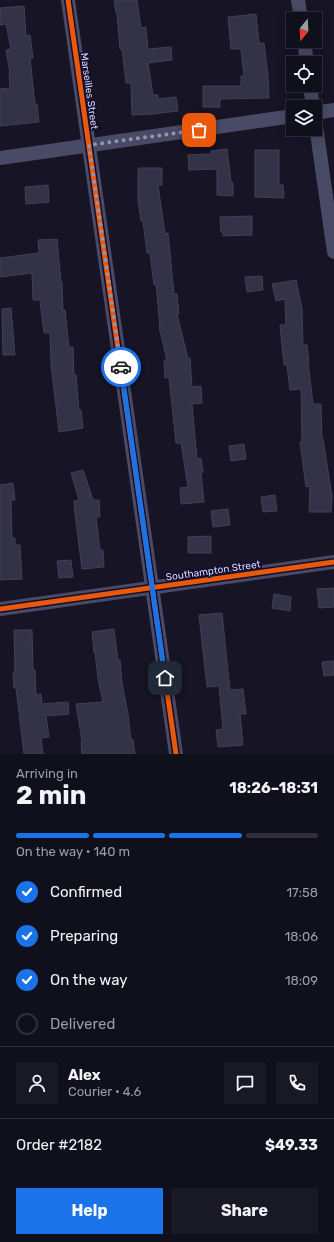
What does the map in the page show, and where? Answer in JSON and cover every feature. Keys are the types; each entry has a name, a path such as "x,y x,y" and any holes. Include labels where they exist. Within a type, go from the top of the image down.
{"street":[{"name":"Marseilles Street","path":"68,0 176,754"},
{"path":"298,0 300,12"},
{"path":"322,112 334,110"},
{"path":"0,158 286,117"},
{"path":"317,136 334,252"},
{"name":"Southampton Street","path":"0,609 334,562"}],"building":[{"path":"114,0 137,0 141,28 146,27 148,49 171,47 172,60 148,63 153,95 158,95 158,99 176,97 178,111 132,115 131,83 126,83"},
{"path":"24,6 26,36 30,35 33,58 30,58 35,104 37,104 39,122 0,126 0,89 10,88 10,73 6,50 11,49 6,24 0,25 0,8"},
{"path":"256,14 259,43 264,43 269,98 220,99 220,107 203,107 203,86 241,86 241,76 244,76 241,49 231,49 228,17"},
{"path":"227,149 231,182 233,183 233,196 217,195 217,169 189,170 188,155 211,154 211,151"},
{"path":"255,150 279,150 279,185 283,185 284,198 255,197"},
{"path":"138,168 162,168 162,185 158,185 165,234 168,233 174,294 177,294 179,314 177,314 188,359 190,358 192,387 201,386 202,403 192,404 197,459 201,458 203,472 201,473 204,502 181,504 180,488 188,487 181,443 176,443 169,377 165,378 164,360 167,360 159,327 156,284 154,285 150,253 147,253 143,221 141,221 138,201"},
{"path":"48,185 49,202 26,204 25,187"},
{"path":"252,216 252,235 223,236 223,232 221,232 220,217"},
{"path":"57,239 62,282 63,311 65,310 69,347 73,347 74,375 76,375 79,411 81,410 83,428 59,432 51,364 50,333 44,333 40,300 33,300 32,273 0,277 0,258 39,253 38,240"},
{"path":"262,276 263,290 247,292 245,277"},
{"path":"296,280 302,309 303,345 307,345 313,404 321,404 322,440 323,439 332,497 331,512 309,512 310,486 306,487 300,442 302,442 301,389 290,390 287,365 284,365 280,325 286,325 285,299 276,301 272,284"},
{"path":"11,308 15,355 3,355 2,309"},
{"path":"244,444 246,459 231,461 229,446"},
{"path":"83,470 93,500 99,500 100,517 96,517 100,550 103,550 104,567 82,569 74,501 79,500 71,473"},
{"path":"13,483 15,500 11,500 12,538 15,538 15,545 20,545 22,579 0,580 0,485"},
{"path":"275,495 277,511 263,512 261,497"},
{"path":"228,509 230,525 213,527 211,511"},
{"path":"211,536 211,553 188,553 188,537"},
{"path":"71,560 73,577 59,578 57,561"},
{"path":"334,588 334,607 319,608 317,589"},
{"path":"274,594 291,597 290,611 272,608"},
{"path":"222,613 230,690 243,689 246,714 240,714 243,745 218,747 216,730 223,729 219,686 207,687 199,615"},
{"path":"114,629 118,660 120,660 131,740 133,739 135,754 82,754 82,741 76,704 103,702 98,679 92,632"},
{"path":"14,630 32,630 33,670 35,670 36,695 41,694 42,704 68,702 69,714 46,716 49,737 41,738 43,754 24,754 16,688 14,688"},
{"path":"334,661 334,675 324,676 322,662"}],"cycle path":[{"path":"68,0 176,754"},
{"path":"0,609 334,562"}],"way so far":[{"path":"121,367 89,145 199,130"}],"route":[{"path":"121,367 165,678"}]}
